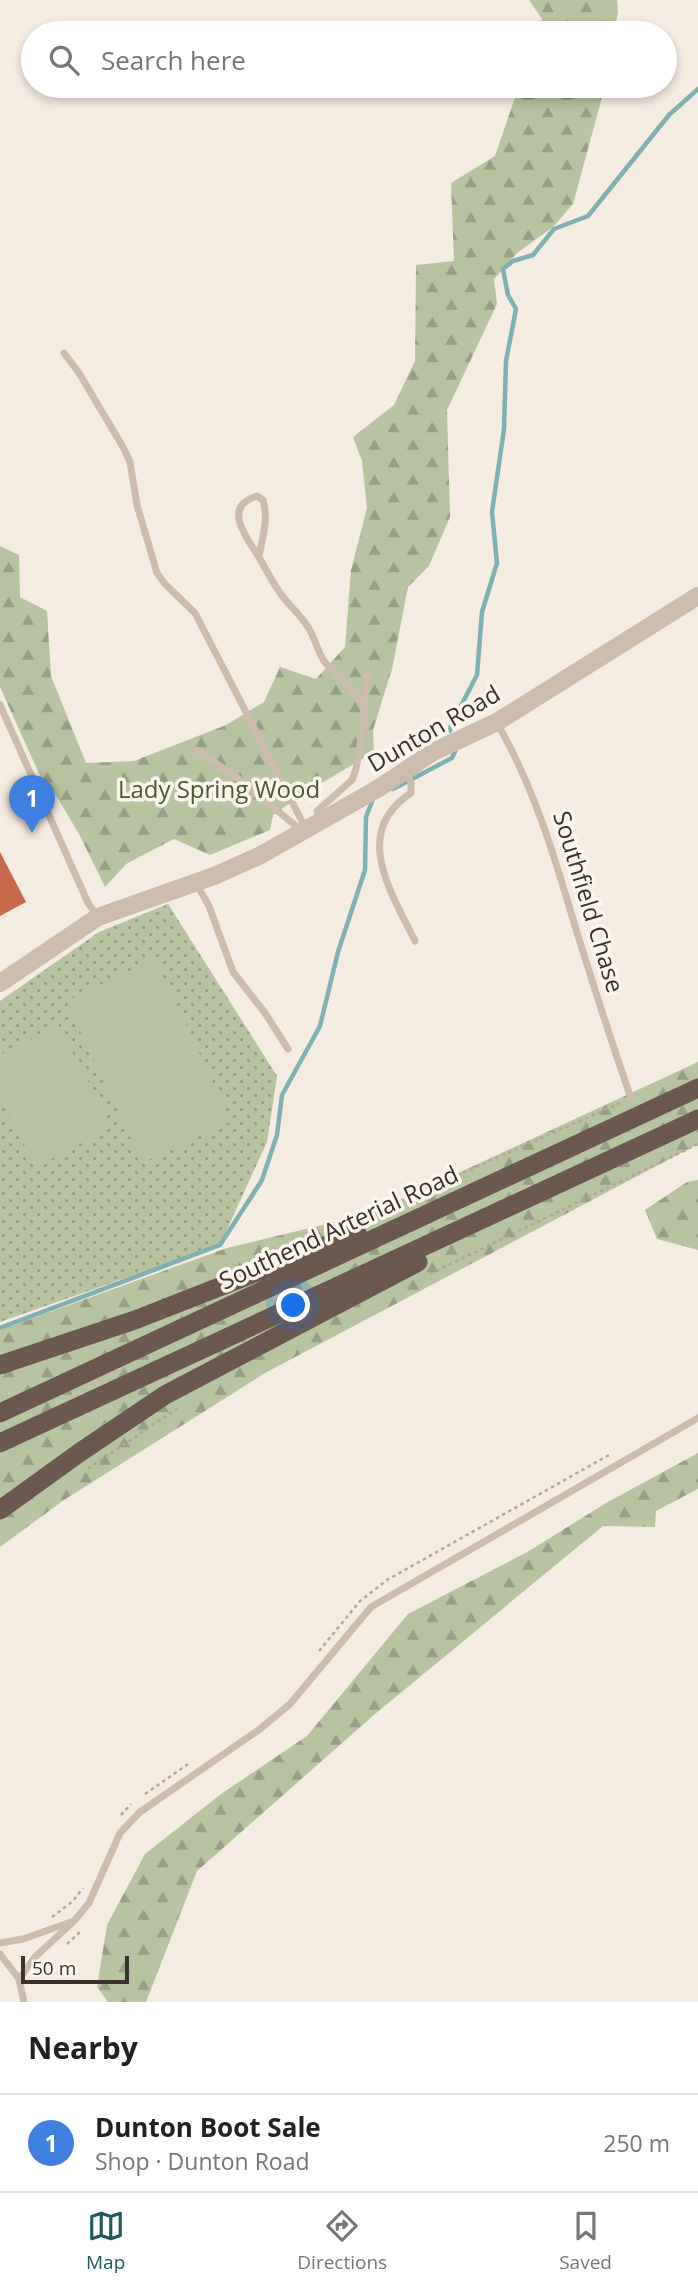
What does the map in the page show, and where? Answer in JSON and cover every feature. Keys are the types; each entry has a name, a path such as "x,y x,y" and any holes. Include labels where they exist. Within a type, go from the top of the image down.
{"highway":[{"name":"Southend Arterial Road","path":"0,1413 635,1107 698,1088"},
{"path":"0,1365 135,1320 335,1242 635,1107"},
{"path":"0,1443 698,1119"},
{"path":"0,1510 165,1395 572,1177"}],"street":[{"name":"Dunton Road","path":"0,983 98,918 195,883 261,855 433,752 497,722 698,596"}],"lane":[{"path":"64,353 79,373 130,462 137,505 157,573 195,613 310,827"},
{"path":"259,557 266,515 263,500 257,496 243,503 239,511 239,524 245,538 283,597 309,629 324,661 355,694 364,709"},
{"path":"310,827 317,811 352,780 365,716 367,673"},
{"path":"0,705 98,918"},
{"name":"Southfield Chase","path":"497,722 516,755 540,812 606,1030 635,1107"},
{"path":"196,750 310,827"},
{"path":"405,770 411,783 411,793 395,803 381,824 381,862 384,877 415,941"},
{"path":"195,883 209,906 233,972 265,1013 288,1049"},
{"path":"19,1979 34,1957 74,1921 89,1903 120,1833 140,1812 260,1730 290,1704 371,1607 698,1418"},
{"path":"0,1943 23,1939 74,1921"},
{"path":"0,1954 19,1979 24,2001"}],"path":[{"path":"360,1218 635,1107"},
{"path":"423,1278 698,1144"},
{"path":"83,1459 89,1468 180,1407"},
{"path":"62,1946 86,1926"}],"green space":[{"path":"529,0 617,0 616,21 541,21"},
{"name":"Lady Spring Wood","path":"515,98 602,98 573,204 553,227 517,253 494,279 497,304 447,410 450,517 429,566 408,587 392,669 373,730 374,752 273,815 270,830 210,855 174,839 126,864 105,887 79,834 48,782 41,778 0,687 0,546 19,555 20,597 47,611 51,676 86,763 134,761 226,725 264,702 280,667 316,679 345,647 351,570 367,508 362,461 353,437 394,405 415,361 416,265 454,261 451,183 495,156"},
{"path":"168,904 277,1076 267,1142 220,1245 0,1322 0,1001 99,932"},
{"path":"155,959 231,1121 142,1163 66,1001"},
{"path":"58,1025 112,1127 36,1167 0,1098 0,1055"},
{"path":"698,1062 698,1144 265,1373 64,1500 0,1547 0,1330 227,1248 372,1213"},
{"path":"698,1180 698,1250 657,1239 645,1210 687,1182"},
{"path":"698,1453 698,1489 656,1511 655,1527 603,1526 375,1714 197,1871 146,2002 108,2002 97,1987 107,1925 145,1854 221,1794 307,1736 408,1614 529,1551 606,1503"}],"building":[{"path":"0,852 26,902 0,916"}],"waterway":[{"path":"450,731 477,675 482,612 497,563 492,512 504,429 506,361 516,309 508,295 503,269 513,261 533,255 554,229 588,216 669,115 698,89"},
{"path":"393,789 452,758 457,747"},
{"path":"0,1328 220,1245 262,1180 277,1135 282,1095 320,1026 338,952 365,870 366,817 373,799"}],"place":[{"name":"Dunton Boot Sale","path":"32,833"}]}
